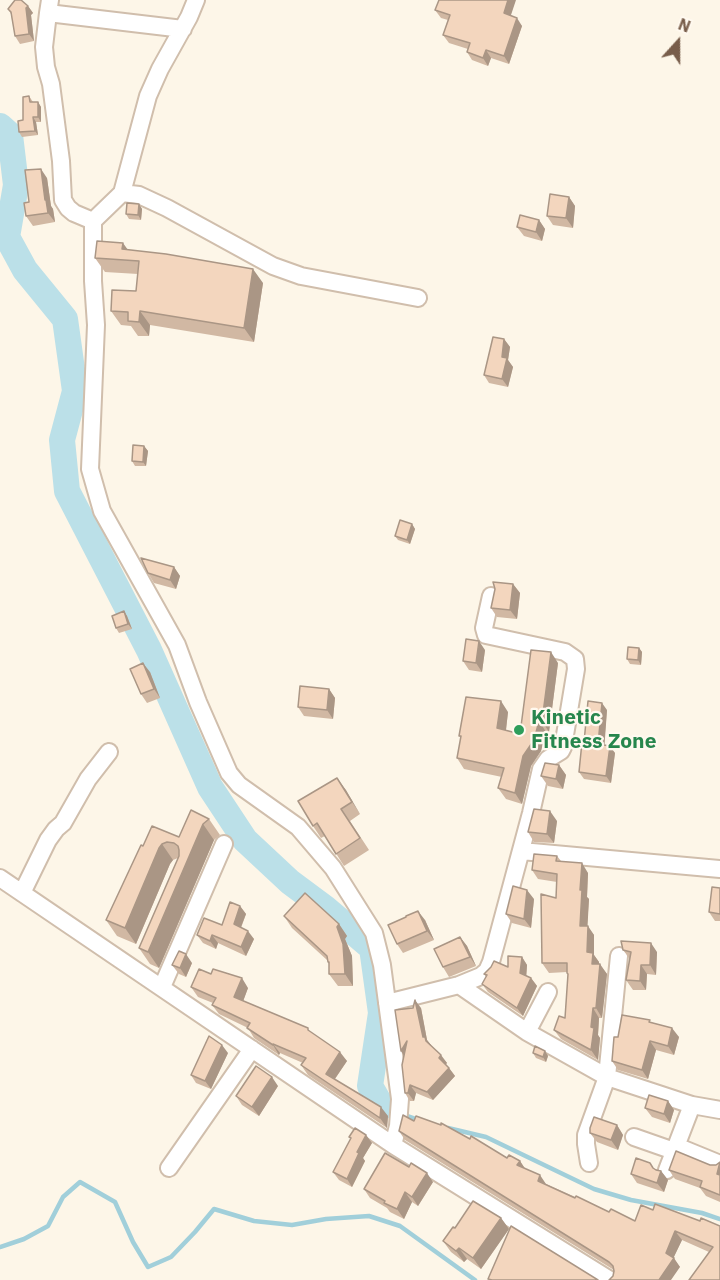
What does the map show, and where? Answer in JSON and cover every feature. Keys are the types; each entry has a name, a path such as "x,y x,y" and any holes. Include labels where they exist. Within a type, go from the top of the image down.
{"street":[{"path":"196,0 148,96 122,193 93,221 96,325 90,469 102,512 177,645 198,702 229,773 239,785 298,827 333,868 374,933 382,965 400,1099 398,1126 393,1144"},
{"path":"93,221 74,213 63,200 61,161 44,47 49,7 183,29"},
{"path":"122,193 139,195 273,266 301,276 418,298"},
{"path":"387,1003 459,985 487,971 541,769 548,759 561,752 563,747 576,669 575,659 566,652 486,635 484,628 491,596"},
{"path":"22,893 48,840 63,823 88,779 109,752"},
{"path":"162,987 224,844"},
{"path":"521,850 720,869"},
{"path":"0,878 138,964 162,987 393,1144 610,1280"},
{"path":"589,1163 586,1135 607,1077 619,956"},
{"path":"459,985 527,1032 607,1077 692,1105 720,1110"},
{"path":"527,1032 548,992"},
{"path":"169,1168 252,1049"},
{"path":"667,1170 692,1105"},
{"path":"634,1137 720,1164"}],"building":[{"path":"15,0 21,0 28,6 26,8 29,34 15,36 11,12 8,9"},
{"path":"439,0 508,0 504,13 517,18 504,56 486,50 483,58 467,52 470,43 443,35 450,15 435,10"},
{"path":"29,96 30,102 38,102 38,117 33,117 35,131 19,132 18,121 23,120 23,97"},
{"path":"41,169 48,213 26,216 24,203 29,202 25,170"},
{"path":"550,194 569,197 566,218 547,216"},
{"path":"127,203 139,204 138,215 126,214"},
{"path":"520,215 539,220 536,232 517,227"},
{"path":"97,241 123,243 122,249 253,269 244,328 140,311 139,322 128,321 128,312 111,311 112,290 136,291 139,261 95,258"},
{"path":"493,337 504,339 502,357 507,358 502,379 484,375"},
{"path":"133,445 144,446 143,462 132,461"},
{"path":"400,520 412,524 407,540 395,536"},
{"path":"141,558 174,567 170,580 148,573"},
{"path":"493,582 513,584 510,610 491,608 495,589"},
{"path":"124,611 128,624 116,628 112,616"},
{"path":"466,639 479,641 476,663 463,661"},
{"path":"628,647 639,648 638,660 627,659"},
{"path":"531,650 551,652 542,721 539,721 534,740 523,756 515,793 498,788 504,768 457,758 461,736 459,736 466,697 501,701 497,728 520,734"},
{"path":"143,663 154,689 141,694 130,669"},
{"path":"300,686 329,689 327,710 298,707"},
{"path":"588,701 602,703 598,744 610,746 606,776 579,772"},
{"path":"545,763 559,765 556,779 541,776"},
{"path":"337,778 352,802 341,809 360,838 336,854 317,823 313,826 298,801"},
{"path":"534,809 550,811 547,834 528,832"},
{"path":"191,810 209,819 203,824 148,952 139,948 179,856 178,846 167,842 159,848 125,928 106,920 152,826 179,837"},
{"path":"534,854 557,856 556,861 582,863 580,926 588,926 587,952 593,953 592,964 600,964 596,1008 593,1008 591,1027 594,1028 591,1050 554,1030 559,1016 565,1018 567,963 542,963 541,894 556,898 557,874 532,870"},
{"path":"513,886 527,890 524,919 506,914"},
{"path":"712,887 720,888 720,914 709,912"},
{"path":"305,893 339,924 337,927 343,944 345,974 329,974 327,956 284,916"},
{"path":"230,902 240,906 234,924 248,931 241,947 212,935 210,941 197,935 204,918 222,925"},
{"path":"418,911 427,931 397,944 388,925"},
{"path":"460,937 470,957 443,967 434,949"},
{"path":"621,941 651,943 650,965 641,965 640,981 626,980 631,952 623,950"},
{"path":"179,951 186,954 180,968 172,965"},
{"path":"508,956 522,957 520,973 531,978 517,1008 482,984 487,975 484,974 494,961 508,967"},
{"path":"199,969 211,974 213,969 242,978 234,997 308,1028 340,1052 326,1074 381,1107 380,1118 301,1065 306,1058 273,1045 247,1028 250,1023 212,1005 216,998 191,987"},
{"path":"415,1000 423,1037 441,1055 439,1058 449,1068 427,1092 410,1085 408,1093 405,1093 402,1065 407,1041 401,1051 395,1010 413,1008"},
{"path":"622,1015 650,1020 649,1022 672,1028 668,1046 650,1041 642,1070 612,1061 614,1037 618,1037"},
{"path":"209,1036 222,1045 205,1081 191,1075"},
{"path":"535,1046 545,1051 543,1057 533,1053"},
{"path":"256,1066 272,1077 252,1107 236,1096"},
{"path":"649,1095 668,1101 664,1114 645,1108"},
{"path":"403,1115 414,1121 416,1116 441,1125 441,1123 470,1139 471,1136 507,1158 509,1155 520,1161 517,1165 540,1175 538,1181 609,1212 611,1209 635,1221 641,1205 653,1210 655,1204 720,1226 720,1280 689,1280 713,1247 675,1231 666,1253 674,1258 659,1280 609,1280 614,1271 609,1262 399,1131"},
{"path":"594,1117 617,1125 611,1140 590,1133"},
{"path":"355,1128 366,1135 347,1179 333,1172"},
{"path":"676,1151 710,1165 720,1162 717,1174 720,1175 720,1195 700,1187 702,1181 669,1170"},
{"path":"385,1153 409,1167 411,1163 427,1173 412,1197 405,1192 397,1209 364,1189"},
{"path":"636,1158 650,1163 653,1168 661,1171 657,1183 631,1174"},
{"path":"473,1201 501,1218 473,1258 459,1248 456,1251 443,1241"},
{"path":"511,1226 598,1280 488,1279"}],"waterway":[{"path":"0,126 10,135 16,185 7,237 25,270 65,319 75,391 62,440 67,491 149,650 210,787 245,840 290,882 372,948 381,1013 370,1086 382,1107"},
{"path":"382,1107 419,1120"},
{"path":"448,1128 486,1137 594,1189 631,1200 702,1213 720,1219"},
{"path":"0,1247 24,1239 48,1226 63,1197 80,1182 115,1202 133,1242 148,1267 171,1257 214,1209 254,1221 292,1225 326,1219 369,1216 400,1226 475,1280"}],"place":[{"name":"Kinetic Fitness Zone","path":"519,730"}]}
